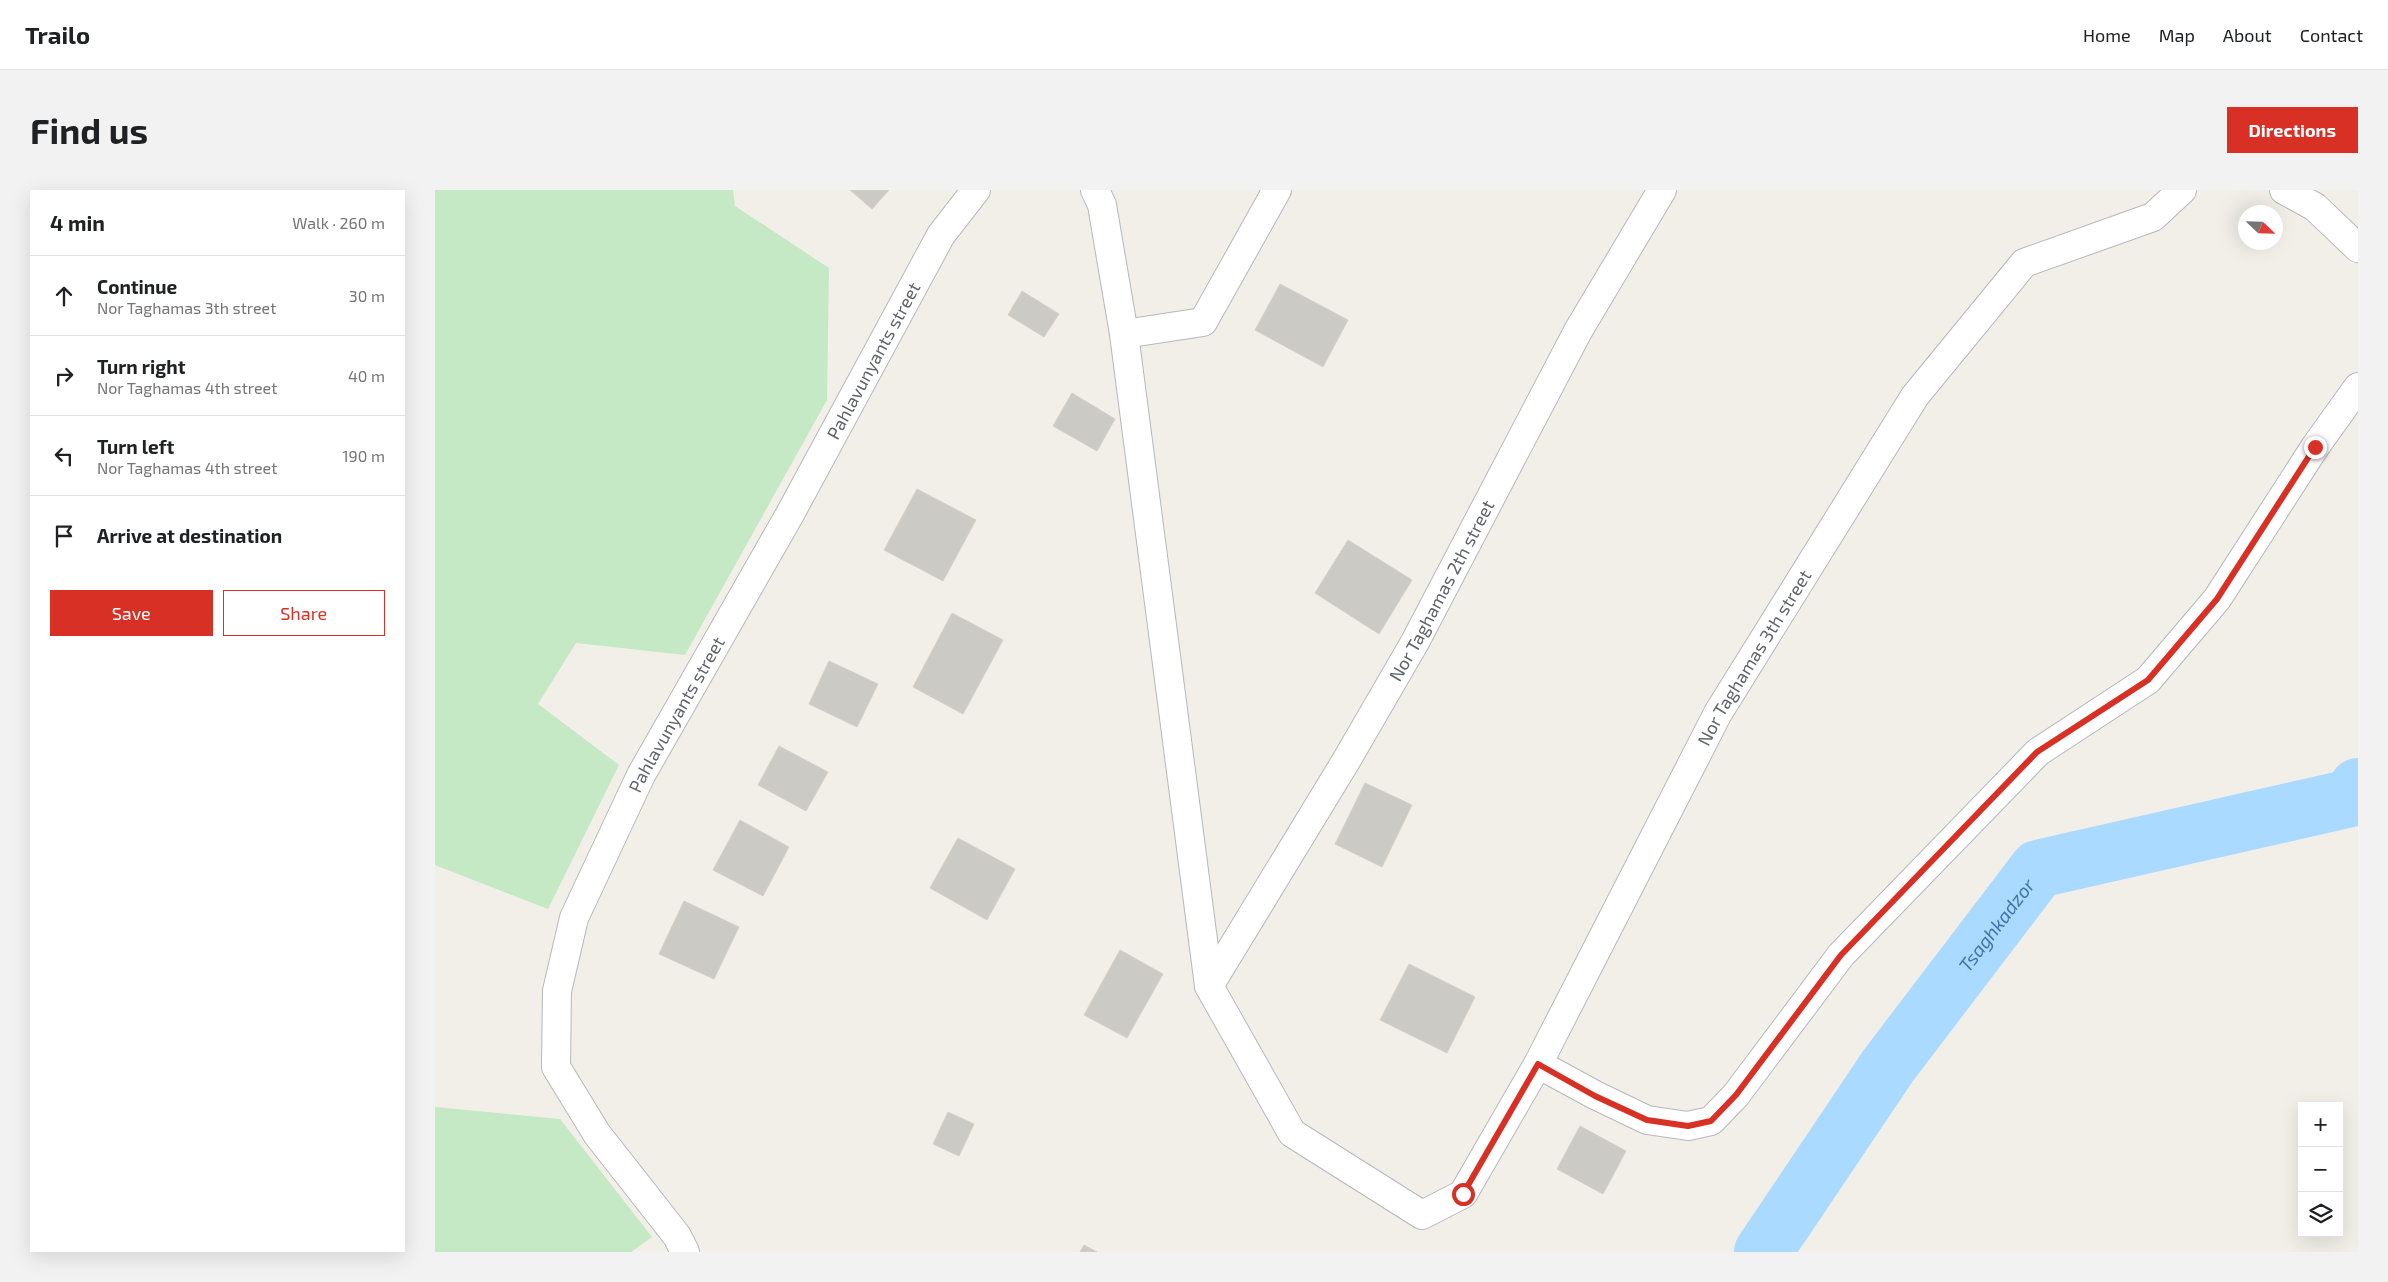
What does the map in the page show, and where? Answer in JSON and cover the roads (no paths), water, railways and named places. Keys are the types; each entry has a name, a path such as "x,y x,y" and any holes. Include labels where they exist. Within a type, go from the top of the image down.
{"street":[{"name":"Pahlavunyants street","path":"685,1252 677,1236 597,1134 556,1067 557,990 574,918 641,775 790,514 941,235 977,190"},
{"path":"1095,190 1102,205 1124,334 1209,986"},
{"path":"1124,334 1203,322 1277,190"},
{"name":"Nor Taghamas 2th street","path":"1209,986 1341,770 1415,642 1578,331 1662,190"},
{"name":"Nor Taghamas 3th street","path":"1209,986 1292,1133 1422,1215 1463,1194 1538,1064 1718,713 1915,396 2024,263 2153,217 2182,190"},
{"path":"2284,190 2315,207 2358,248"},
{"path":"1538,1064 1595,1096 1647,1120 1688,1126 1711,1121 1736,1095 1841,955 2037,752 2148,680 2217,599 2315,447 2358,387"}],"waterway":[{"name":"Tsaghkadzor","path":"1763,1252 1888,1066 2038,869 2351,798 2358,787"}]}
